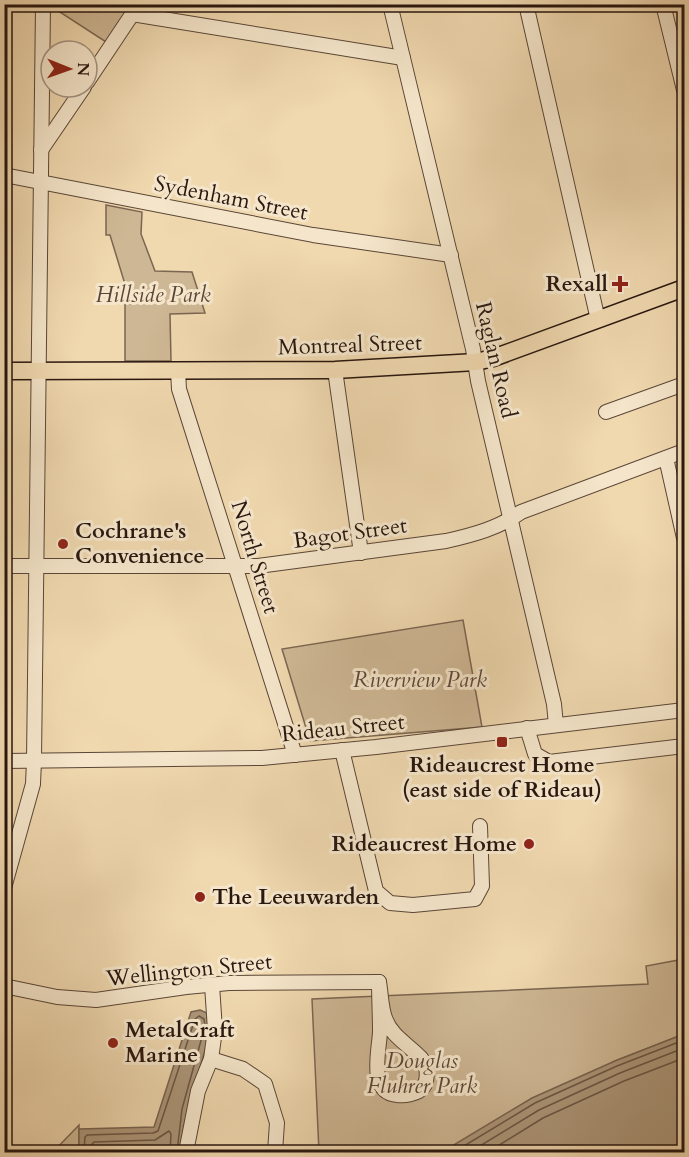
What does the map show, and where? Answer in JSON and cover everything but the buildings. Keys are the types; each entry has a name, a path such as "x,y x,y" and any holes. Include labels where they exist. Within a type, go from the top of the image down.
{"main road":[{"name":"Montreal Street","path":"4,371 335,370 476,362 493,358 684,288"}],"street":[{"name":"Raglan Road","path":"390,4 476,362 478,381 554,704 556,725"},
{"path":"526,4 598,320"},
{"path":"663,4 684,90"},
{"path":"4,888 33,784 43,6"},
{"path":"99,64 135,9 404,58"},
{"path":"41,150 76,99"},
{"name":"Sydenham Street","path":"4,175 313,235 451,255"},
{"path":"335,370 361,553"},
{"name":"North Street","path":"177,371 179,389 237,566 295,755"},
{"path":"606,412 684,384"},
{"name":"Bagot Street","path":"4,566 258,566 446,541 473,535 512,519 521,512 684,451"},
{"path":"666,458 684,538"},
{"name":"Rideau Street","path":"4,761 262,758 684,710"},
{"path":"527,728 535,754 549,762 684,746"},
{"path":"342,750 376,891 390,903 413,905 475,899 482,886 480,826"},
{"name":"Wellington Street","path":"4,986 57,997 96,1000 212,985 278,981 379,982"},
{"path":"379,982 385,1019 398,1039 423,1060 426,1071 426,1081 421,1090 405,1096 390,1094 379,1083 376,1060 380,1032 379,982"},
{"path":"186,1152 198,1091 211,1059 215,1030 212,985"},
{"path":"211,1059 243,1069 265,1084 277,1123 275,1152"}],"green space":[{"path":"49,5 130,5 106,42"},
{"name":"Hillside Park","path":"106,205 142,212 141,234 155,271 192,272 205,313 170,314 171,361 125,361 125,304 131,304 110,235 106,235"},
{"name":"Riverview Park","path":"463,620 482,727 310,741 282,649"},
{"name":"Douglas Fluhrer Park","path":"684,959 684,1034 615,1061 442,1152 319,1152 312,999 648,984 646,966"},
{"path":"79,1125 79,1152 53,1152"}],"water":[{"path":"200,1010 209,1014 212,1026 188,1110 183,1152 79,1152 79,1129 154,1127 191,1012"},
{"path":"684,1034 684,1152 442,1152 532,1098 615,1061"}],"place":[{"name":"Rexall","path":"620,284"},
{"name":"Cochrane's Convenience","path":"63,544"},
{"name":"Rideaucrest Home (east side of Rideau)","path":"502,742"},
{"name":"Rideaucrest Home","path":"529,844"},
{"name":"The Leeuwarden","path":"200,897"},
{"name":"MetalCraft Marine","path":"113,1043"}]}
